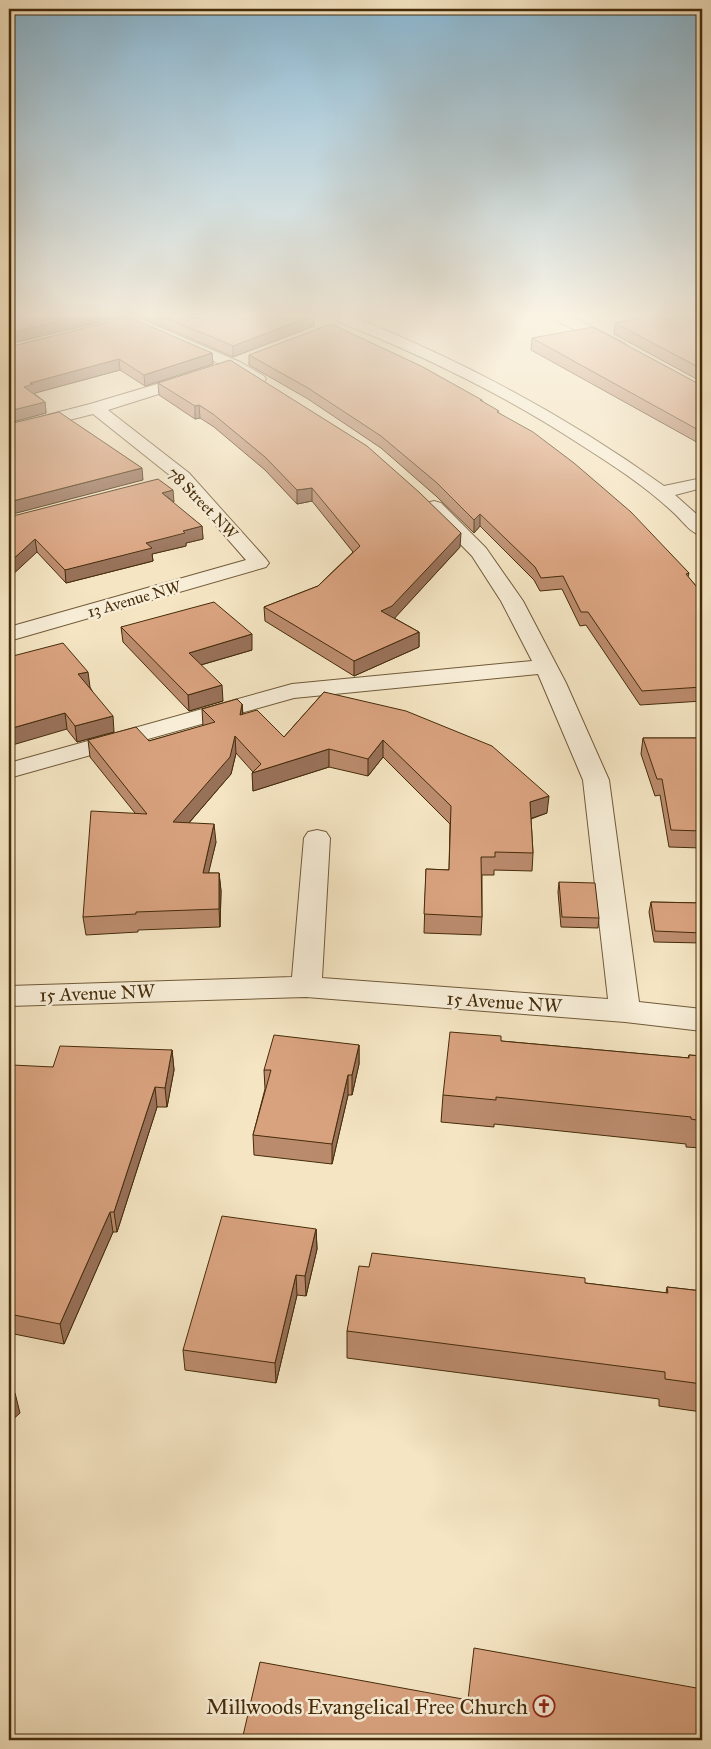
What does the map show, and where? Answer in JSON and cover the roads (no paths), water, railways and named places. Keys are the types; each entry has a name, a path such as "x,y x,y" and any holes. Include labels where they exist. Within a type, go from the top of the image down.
{"street":[{"path":"9,430 123,400"},
{"path":"516,400 581,437 661,492 702,530"},
{"name":"78 Street NW","path":"96,408 183,477 259,563"},
{"path":"162,483 183,477"},
{"path":"661,492 702,483"},
{"path":"421,495 479,552 512,601 546,667 596,780 625,1012"},
{"name":"13 Avenue NW","path":"9,634 259,563"},
{"path":"9,771 292,691 546,667"},
{"path":"306,987 317,838"},
{"name":"15 Avenue NW","path":"9,996 306,987 625,1012 702,1020"}],"place":[{"name":"Millwoods Evangelical Free Church","path":"544,1706"}]}
